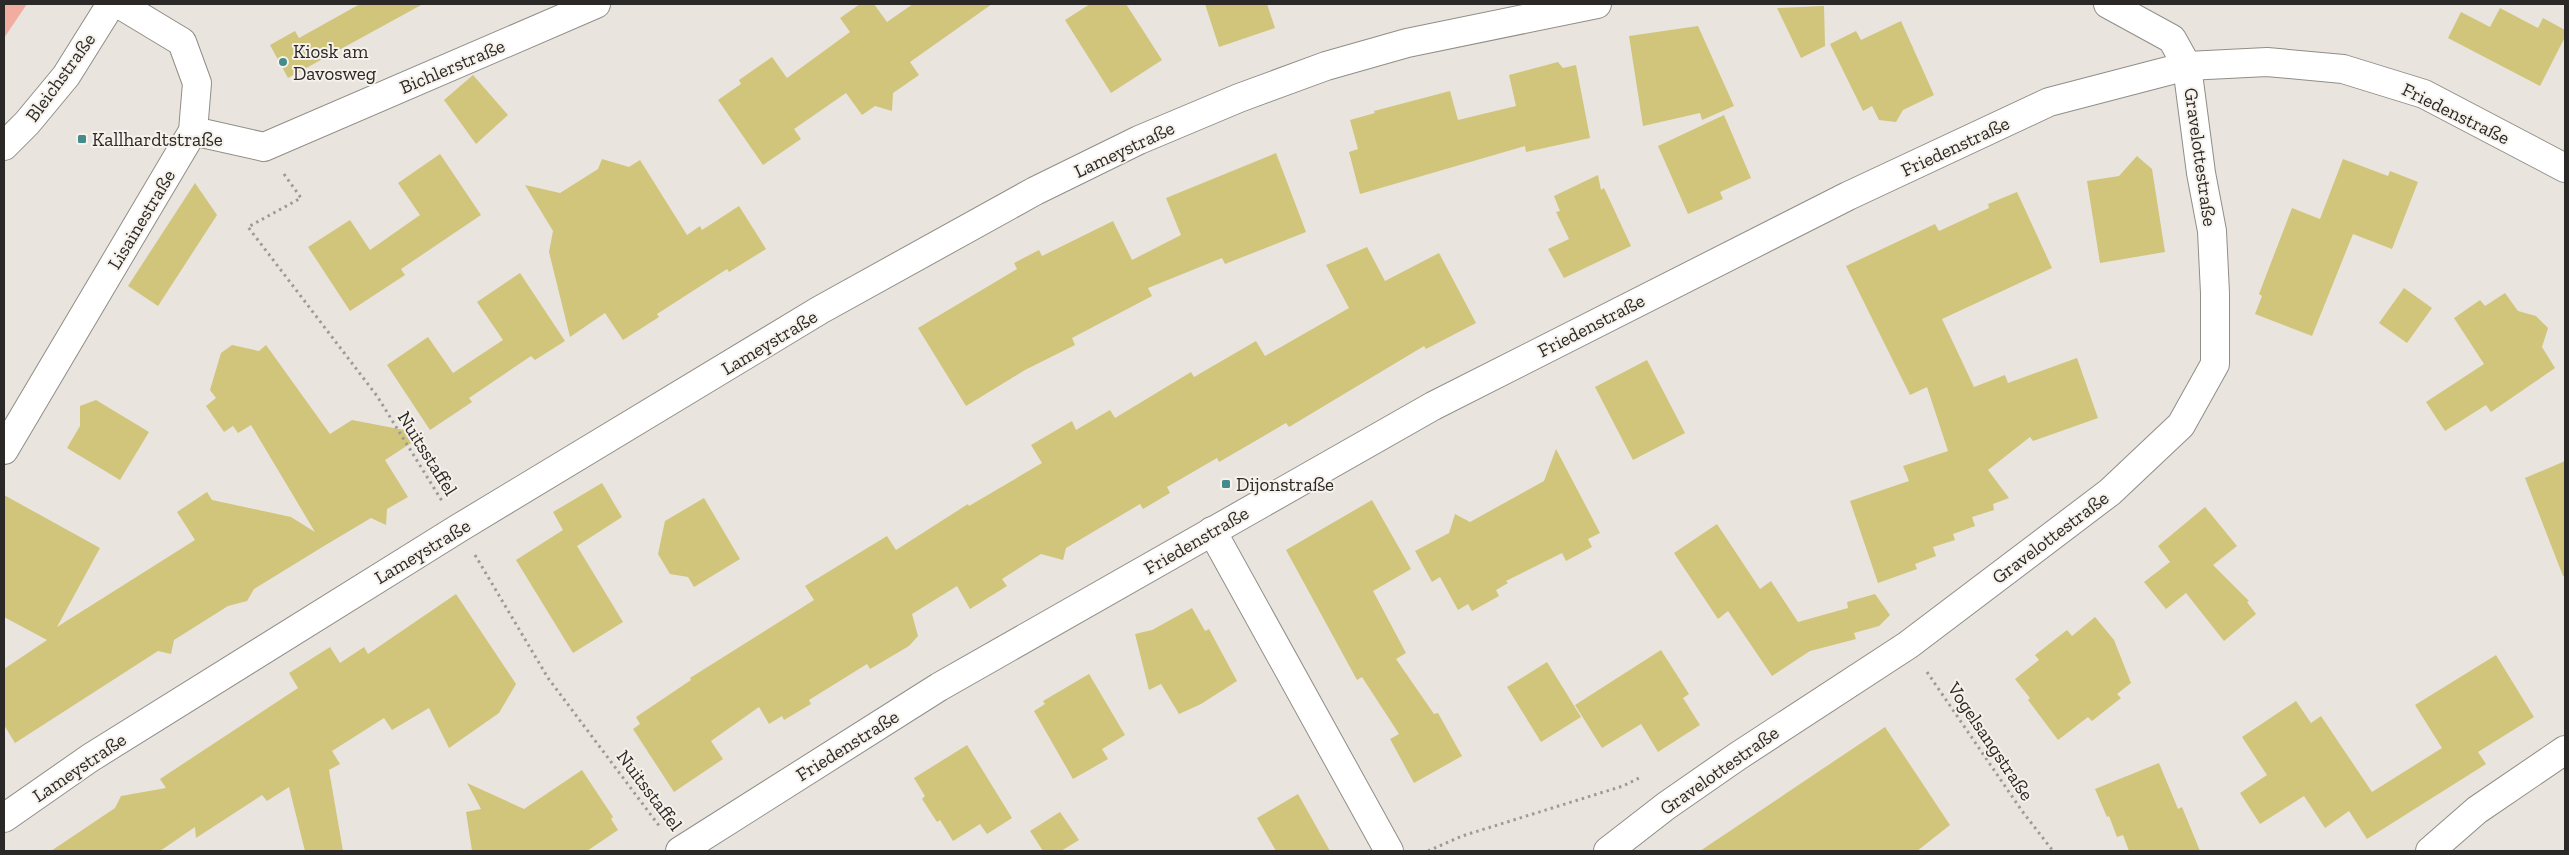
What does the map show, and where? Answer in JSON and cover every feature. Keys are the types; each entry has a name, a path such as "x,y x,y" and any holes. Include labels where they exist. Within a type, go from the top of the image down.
{"street":[{"name":"Bleichstraße","path":"4,146 27,123 66,76 111,4"},
{"name":"Lisainestraße","path":"4,450 193,131 197,82 182,42 119,4"},
{"name":"Bichlerstraße","path":"264,147 596,4"},
{"name":"Lameystraße","path":"4,818 98,753 459,528 820,310 1035,191 1139,140 1239,98 1326,66 1407,43 1597,4"},
{"path":"2108,4 2172,39 2187,66"},
{"name":"Friedenstraße","path":"680,851 939,687 1433,406 1848,196 2049,102 2187,66 2267,62 2343,69 2388,81 2424,94 2565,168"},
{"name":"Gravelottestraße","path":"1608,851 1666,806 1908,644 2110,492 2181,425 2215,364 2215,293 2212,231 2201,174 2187,66"},
{"path":"193,131 264,147"},
{"path":"1212,531 1389,851"},
{"path":"2430,851 2477,810 2565,750"}],"path":[{"name":"Nuitsstaffel","path":"264,147 301,198 248,227 377,396 459,528 548,678 661,828"},
{"name":"Vogelsangstraße","path":"1908,644 2022,811 2053,851"},
{"path":"1428,851 1462,836 1622,786 1641,777"}],"shaded area":[{"path":"4,4 27,4 4,38"}],"building":[{"path":"360,4 423,4 288,78 270,45 295,31 299,38"},
{"path":"860,4 874,4 887,22 913,4 992,4 910,62 919,75 893,93 892,111 875,106 862,115 846,93 794,129 801,139 763,165 718,100 741,84 739,80 772,57 787,78 850,32 840,18"},
{"path":"1090,4 1126,4 1162,60 1111,93 1065,20"},
{"path":"1205,4 1267,4 1275,28 1219,47"},
{"path":"1824,6 1825,46 1801,58 1777,8"},
{"path":"2500,8 2538,28 2543,18 2565,30 2565,37 2540,86 2448,38 2461,12 2490,27"},
{"path":"1901,21 1934,95 1903,110 1896,122 1879,120 1872,106 1863,111 1830,44 1856,31 1861,40"},
{"path":"1698,26 1734,106 1702,120 1700,113 1643,126 1629,36"},
{"path":"1558,62 1563,68 1576,65 1590,138 1526,152 1525,146 1360,194 1349,152 1358,149 1350,120 1375,113 1374,111 1450,91 1458,120 1516,106 1509,75"},
{"path":"473,75 508,115 476,144 444,100"},
{"path":"1724,115 1751,178 1720,192 1723,199 1688,214 1658,146"},
{"path":"1276,153 1306,232 1225,264 1222,258 1148,288 1152,296 1072,338 1075,345 1025,370 966,406 918,328 1017,269 1014,263 1039,250 1042,256 1113,221 1132,260 1181,235 1166,198"},
{"path":"440,154 481,215 401,269 405,275 350,311 308,247 350,220 370,250 420,215 398,183"},
{"path":"2137,156 2152,169 2165,252 2100,263 2087,181 2119,176"},
{"path":"602,159 629,167 640,160 687,235 700,226 702,230 739,206 766,249 729,272 727,269 657,314 659,317 623,340 605,313 570,337 549,252 553,231 525,185 560,193 598,169"},
{"path":"2343,159 2388,176 2390,171 2418,182 2392,249 2353,234 2312,336 2255,314 2262,296 2259,294 2292,208 2320,219"},
{"path":"1598,175 1601,190 1604,188 1631,246 1564,278 1548,249 1569,239 1556,212 1560,211 1554,196"},
{"path":"195,183 217,215 158,306 128,286"},
{"path":"2017,192 2052,268 1942,319 1974,387 2005,375 2008,383 2077,358 2098,418 2033,441 2030,437 1988,470 2009,498 1993,504 1994,510 1972,517 1975,526 1953,534 1955,540 1933,547 1936,556 1915,564 1917,569 1878,583 1850,501 1909,481 1903,466 1948,451 1927,387 1910,395 1846,266 1935,224 1939,231 1989,208 1988,204"},
{"path":"1367,247 1385,281 1439,253 1476,323 1426,349 1424,346 1289,427 1286,423 1219,462 1217,458 1167,487 1170,493 1143,509 1140,504 1066,548 1063,560 1041,554 1002,579 1007,586 970,609 957,586 912,614 918,636 909,646 870,669 867,664 809,700 811,704 784,720 782,716 769,724 759,707 711,741 723,759 674,792 633,729 640,724 636,717 691,680 690,678 814,600 805,586 887,536 896,550 968,504 969,506 1042,463 1031,445 1072,421 1076,430 1110,410 1115,418 1191,372 1194,377 1256,341 1265,356 1349,308 1326,265"},
{"path":"520,273 565,341 535,360 531,356 469,398 472,402 430,430 387,365 428,337 453,373 503,340 477,302"},
{"path":"2404,288 2432,308 2407,343 2379,323"},
{"path":"2505,293 2518,311 2536,316 2548,328 2542,347 2555,368 2491,412 2486,405 2445,431 2426,402 2484,364 2454,318 2480,300 2485,306"},
{"path":"232,345 259,351 266,345 330,434 352,420 425,434 385,460 408,497 387,509 386,525 371,518 254,589 247,601 228,606 174,640 171,654 158,651 15,743 4,725 4,669 47,640 4,617 4,495 100,548 57,627 195,540 177,512 207,492 212,500 291,517 315,532 251,425 238,433 233,426 224,432 206,406 216,398 210,390 221,353"},
{"path":"1647,360 1685,433 1633,460 1595,387"},
{"path":"96,400 149,432 120,480 67,448 80,426 80,406"},
{"path":"1556,449 1600,533 1588,539 1592,547 1566,561 1562,553 1506,581 1508,583 1496,590 1499,596 1472,611 1468,604 1458,610 1440,577 1432,582 1415,551 1449,533 1455,514 1470,522 1544,481"},
{"path":"2565,461 2565,576 2563,576 2525,478"},
{"path":"602,483 622,517 577,546 623,622 573,653 516,560 563,530 553,512"},
{"path":"704,498 740,559 694,587 688,577 670,574 658,554 665,521"},
{"path":"1372,500 1411,569 1373,591 1406,653 1396,659 1434,714 1438,713 1462,756 1414,783 1390,739 1399,734 1362,677 1357,680 1286,550"},
{"path":"2205,507 2237,546 2213,565 2249,601 2247,602 2256,614 2224,641 2186,593 2166,609 2144,582 2170,562 2158,546"},
{"path":"1717,524 1760,589 1771,581 1798,622 1848,608 1847,602 1875,594 1890,615 1879,626 1854,633 1856,639 1810,651 1772,676 1728,611 1718,619 1674,553"},
{"path":"456,594 516,684 499,713 449,748 429,708 392,730 384,718 332,751 340,764 329,770 343,851 305,851 289,787 267,801 262,795 196,838 195,827 160,851 51,851 115,808 121,796 166,788 160,779 298,688 289,673 330,647 340,663 364,647 368,654"},
{"path":"1192,608 1205,631 1209,629 1237,681 1201,704 1179,714 1161,684 1149,690 1135,634 1152,630"},
{"path":"2095,617 2114,640 2131,683 2117,694 2121,698 2092,721 2088,717 2058,740 2015,679 2039,660 2035,655 2067,630 2072,636"},
{"path":"1661,650 1689,694 1683,698 1700,725 1658,752 1641,724 1602,748 1575,705"},
{"path":"2496,655 2534,717 2478,752 2486,764 2367,839 2349,811 2325,828 2304,796 2260,824 2240,793 2267,775 2242,737 2296,701 2311,723 2321,716 2372,792 2442,748 2415,705"},
{"path":"1547,662 1581,717 1541,742 1507,687"},
{"path":"1089,674 1125,735 1102,749 1108,759 1073,779 1034,711 1045,704 1043,701"},
{"path":"1885,727 1950,825 1917,851 1700,851"},
{"path":"967,745 1012,818 987,834 980,824 953,841 940,820 937,822 922,799 925,796 914,778"},
{"path":"2159,763 2178,809 2182,807 2200,851 2129,851 2123,835 2117,837 2109,816 2107,817 2095,789"},
{"path":"582,770 613,817 611,819 618,830 587,851 472,851 466,812 481,809 467,783 524,809"},
{"path":"1298,794 1330,851 1276,851 1257,818"},
{"path":"1060,812 1079,840 1061,851 1043,851 1030,831"}],"place":[{"name":"Kiosk am Davosweg","path":"283,62"},
{"name":"Kallhardtstraße","path":"82,139"},
{"name":"Dijonstraße","path":"1226,484"}]}
